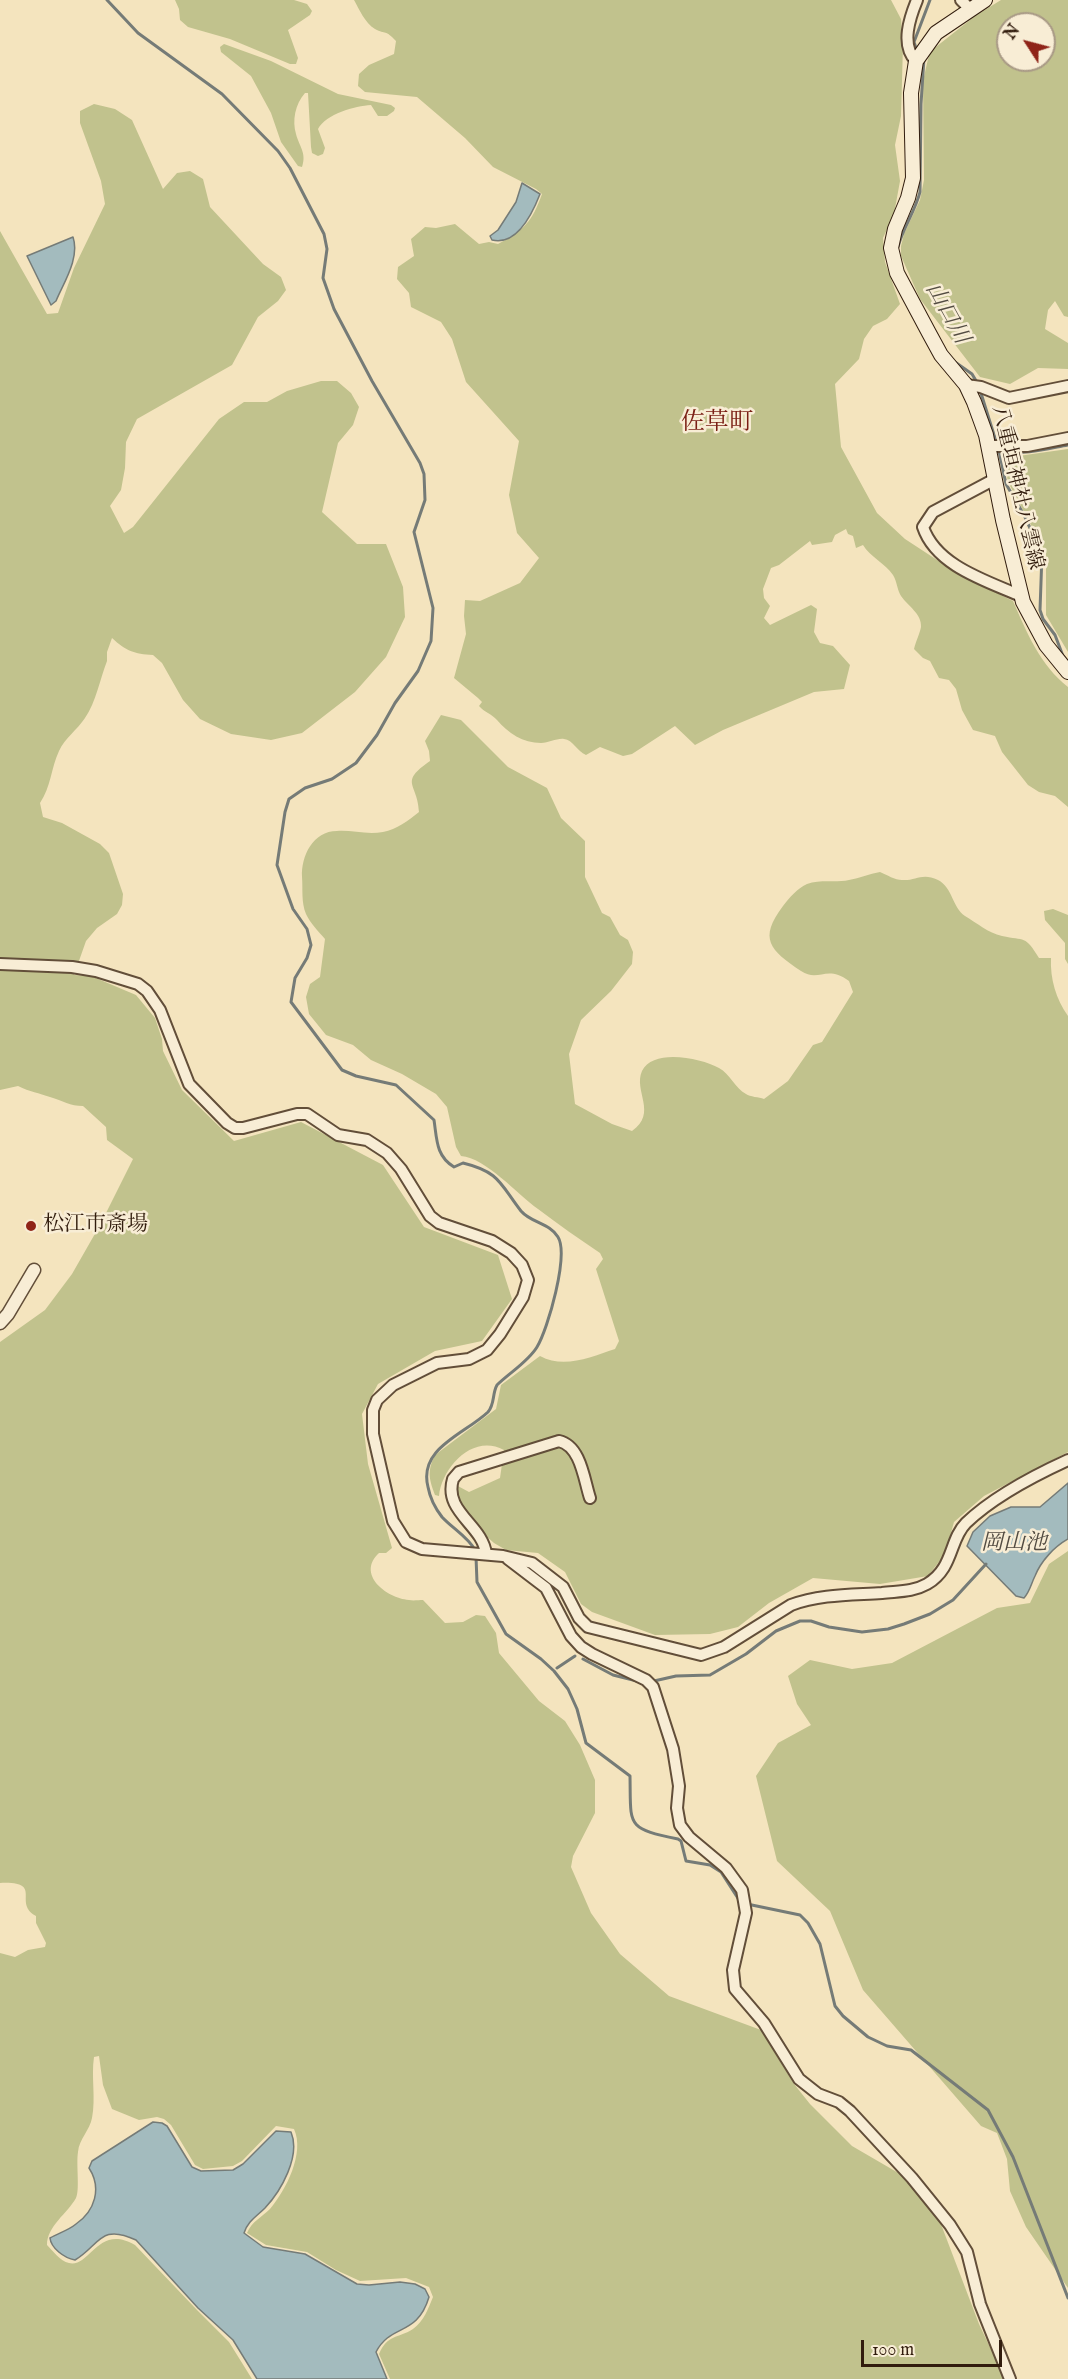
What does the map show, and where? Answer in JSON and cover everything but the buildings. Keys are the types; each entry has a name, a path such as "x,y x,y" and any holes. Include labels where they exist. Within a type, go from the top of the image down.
{"main road":[{"path":"918,56 936,33 966,4 985,0"},
{"name":"八重垣神社八雲線","path":"918,56 911,93 913,178 892,240 892,260 941,355 975,386 981,419 994,445 994,479 1021,596 1042,638 1068,672"}],"street":[{"path":"917,0 909,18 908,32 912,56 918,56"},
{"path":"975,386 1009,398 1068,386"},
{"path":"994,445 1027,446 1068,438"},
{"path":"994,479 933,512 923,527 931,545 942,556 983,579 1021,596"},
{"path":"0,964 72,967 96,971 138,984 147,991 160,1010 189,1084 226,1123 235,1128 243,1128 297,1114 307,1114 338,1135 367,1140 387,1153 401,1169 430,1216 439,1222 492,1241 511,1253 522,1265 528,1280 523,1297 487,1350 469,1359 437,1363 416,1372 384,1392 373,1410 373,1434 393,1521 406,1542 422,1549 503,1556 532,1563 554,1578 568,1595 579,1618 588,1628 690,1654 709,1654 801,1601 833,1596 905,1592 936,1578 966,1523 996,1499 1068,1460"},
{"path":"0,1323 15,1303 34,1270"},
{"path":"480,1554 485,1544 479,1533 460,1514 451,1497 453,1479 459,1472 559,1441 565,1442 574,1451 590,1498"},
{"path":"503,1556 546,1588 571,1636 581,1647 646,1680 653,1687 673,1749 679,1786 677,1808 680,1825 689,1837 726,1868 742,1890 745,1904 733,1970 735,1989 764,2023 799,2079 818,2094 839,2102 850,2111 912,2178 950,2225 967,2252 980,2304 1010,2379"}],"green space":[{"path":"175,0 294,0 307,4 312,11 310,15 288,30 298,58 296,64 290,64 230,39 188,27 180,20"},
{"path":"354,0 891,0 901,19 903,45 901,116 895,145 900,181 894,214 883,238 885,262 900,304 887,319 873,326 864,339 859,359 835,384 841,447 877,513 905,539 957,573 1013,601 1042,659 1068,687 1068,807 1055,796 1039,792 1028,785 1002,752 995,736 973,730 962,710 956,689 949,680 939,678 930,661 914,649 921,622 901,596 893,575 863,545 856,548 853,536 848,534 846,529 835,535 832,542 812,545 810,541 779,565 771,568 763,589 764,598 770,606 764,618 770,625 811,605 817,609 814,632 820,643 833,646 850,665 844,689 814,692 723,730 695,745 675,726 632,754 623,756 600,747 586,755 573,743 564,739 541,743 516,736 481,708 479,706 482,702 454,678 466,634 465,600 480,601 520,583 539,558 517,533 509,495 519,441 466,382 452,339 441,322 411,307 409,293 397,279 398,267 414,256 411,239 425,227 436,228 455,224 479,244 489,242 498,244 526,224 535,212 542,194 493,167 465,138 417,97 365,92 358,86 359,74 369,65 394,54 396,41 371,26"},
{"path":"1001,0 1068,0 1068,317 1064,316 1055,301 1048,310 1045,329 1068,343 1068,369 1038,368 1010,384 980,377 920,299 901,256 904,234 920,200 924,180 923,81 932,50 975,16"},
{"path":"224,44 271,61 338,94 391,105 395,108 394,111 387,116 378,116 371,105 349,109 327,119 318,129 325,148 323,154 318,156 312,153 308,93 305,93 299,102 294,118 297,138 304,158 302,167 298,166 281,142 271,113 251,76 221,52 220,47"},
{"path":"94,104 115,109 132,120 163,189 177,173 190,171 203,179 210,207 263,264 281,277 286,290 278,301 258,317 232,365 137,419 126,442 121,490 110,506 124,533 133,527 219,419 244,402 267,402 287,391 321,381 337,381 351,393 359,407 353,425 338,443 322,512 357,544 386,544 403,587 405,617 386,657 355,692 302,733 271,740 231,734 200,719 183,700 162,663 153,655 135,653 126,649 112,638 92,705 85,718 59,751 40,803 43,817 62,823 100,844 109,853 123,894 122,905 117,914 97,928 86,941 74,975 91,976 136,995 155,1018 162,1039 163,1051 182,1090 234,1141 301,1122 383,1165 424,1227 498,1255 512,1299 482,1341 435,1351 378,1384 362,1414 368,1464 392,1548 386,1553 379,1553 373,1561 372,1577 383,1590 391,1595 411,1600 423,1600 445,1623 463,1622 476,1615 485,1616 496,1633 499,1653 539,1701 565,1721 580,1745 595,1780 595,1813 573,1856 571,1867 591,1913 620,1954 669,1996 761,2030 794,2084 810,2104 852,2146 907,2178 939,2219 979,2324 1005,2379 390,2379 379,2354 389,2340 413,2329 420,2322 433,2297 429,2287 406,2278 360,2281 336,2270 307,2252 266,2245 247,2233 254,2223 270,2209 288,2182 297,2149 294,2129 276,2126 242,2161 233,2166 203,2169 195,2165 171,2125 164,2119 157,2117 139,2120 112,2109 103,2085 99,2056 94,2057 92,2118 78,2152 76,2198 50,2232 47,2245 66,2262 76,2263 103,2242 112,2239 135,2245 229,2342 252,2379 0,2379 0,1953 15,1957 28,1950 45,1947 46,1943 36,1923 36,1916 29,1911 25,1889 13,1883 0,1883 0,1342 45,1310 72,1274 133,1159 107,1140 106,1127 83,1106 70,1104 18,1086 0,1090 0,231 47,314 58,313 74,268 105,204 101,181 80,123 80,111"},
{"path":"1068,449 1068,652 1046,615 1046,553 1008,482 1004,458"},
{"path":"441,715 461,720 508,767 547,788 561,818 585,841 585,877 602,913 610,917 620,935 628,940 633,952 632,964 611,991 581,1020 569,1054 575,1104 612,1124 632,1131 640,1124 644,1109 640,1079 642,1071 656,1059 690,1058 711,1064 723,1071 746,1094 764,1099 788,1081 813,1045 822,1042 853,992 849,981 834,974 813,975 801,971 775,950 770,936 775,917 794,894 807,884 844,881 880,872 899,880 932,878 943,883 957,908 965,916 992,933 1024,940 1039,958 1051,958 1055,988 1068,1016 1068,1452 984,1496 954,1522 945,1554 928,1576 880,1584 813,1578 769,1603 738,1627 710,1634 655,1635 592,1612 581,1604 565,1572 538,1553 506,1550 494,1543 477,1528 458,1505 453,1490 456,1485 469,1492 500,1478 504,1450 492,1446 471,1449 453,1464 441,1485 439,1496 435,1495 430,1475 435,1455 496,1409 501,1385 540,1356 558,1362 568,1362 615,1349 619,1341 596,1269 603,1259 600,1253 538,1209 481,1163 461,1156 456,1147 447,1107 436,1094 402,1074 371,1060 353,1045 326,1035 309,1014 306,997 310,984 320,977 325,939 310,921 303,905 302,869 306,853 315,840 329,832 383,832 402,824 419,812 412,779 420,768 430,761 425,741"},
{"path":"1053,909 1068,915 1068,964 1065,959 1065,943 1045,920 1044,911"},
{"path":"1068,1551 1068,2288 1026,2227 1010,2191 1007,2159 997,2133 981,2126 863,1990 830,1911 777,1861 756,1776 778,1743 811,1725 797,1704 788,1676 810,1660 852,1669 892,1663 997,1608 1030,1603 1049,1564"}],"water":[{"path":"522,183 540,194 533,210 516,233 509,238 492,240 490,236 498,230 516,202"},
{"path":"73,237 75,245 73,261 56,301 51,305 27,256"},
{"name":"岡山池","path":"1068,1483 1068,1539 1044,1560 1024,1598 1016,1596 967,1546 973,1532 990,1516 1011,1507 1040,1507"},
{"path":"153,2122 167,2126 192,2167 201,2171 233,2170 243,2164 276,2131 291,2132 293,2152 288,2173 271,2201 250,2222 244,2233 263,2247 305,2254 357,2284 400,2282 415,2284 425,2289 429,2297 418,2318 389,2337 376,2352 387,2379 257,2379 233,2340 198,2308 136,2240 124,2235 107,2235 75,2260 55,2249 50,2238 83,2219 92,2206 96,2191 89,2168 92,2161"}],"waterway":[{"path":"107,0 138,33 222,94 278,151 290,168 324,234 327,249 323,278 334,309 424,474 425,500 414,532 433,608 431,641 418,671 356,763 332,779 305,788 289,799 277,865 293,909 307,929 311,945 307,958 295,978 291,1002 342,1070 356,1076 396,1085 434,1120 438,1147 448,1163 454,1167 463,1163 485,1170 492,1175 525,1215 555,1232 561,1246 556,1292 537,1347 524,1362 497,1385 492,1406 488,1412 446,1443 430,1462 427,1473 428,1487 433,1503 442,1517 475,1550"},
{"name":"山口川","path":"917,51 914,42 930,0"},
{"name":"山口川","path":"898,247 920,192 924,58"},
{"name":"山口川","path":"955,362 972,374 978,384"},
{"name":"山口川","path":"980,390 999,451 1006,484 1024,515 1042,554 1040,610 1043,619 1055,635 1063,656"},
{"path":"1002,451 1027,452 1068,445"},
{"path":"476,1557 477,1582 506,1634 554,1671 568,1689 577,1709 586,1743 630,1776 630,1805 634,1822 648,1832 681,1841 686,1861 710,1865 721,1872 741,1903"},
{"path":"654,1681 676,1676 710,1675 746,1654 776,1631 800,1621 811,1621 829,1627 862,1632 888,1629 904,1624 930,1614 953,1600 986,1564"},
{"path":"557,1668 575,1656"},
{"path":"583,1659 613,1675 637,1681"},
{"path":"747,1904 800,1915 808,1923 820,1944 835,2006 843,2016 868,2037 887,2046 911,2050 988,2110 1013,2157 1068,2298"}],"place":[{"name":"松江市斎場","path":"31,1226"}],"district":[{"name":"佐草町","path":"717,424"}]}
